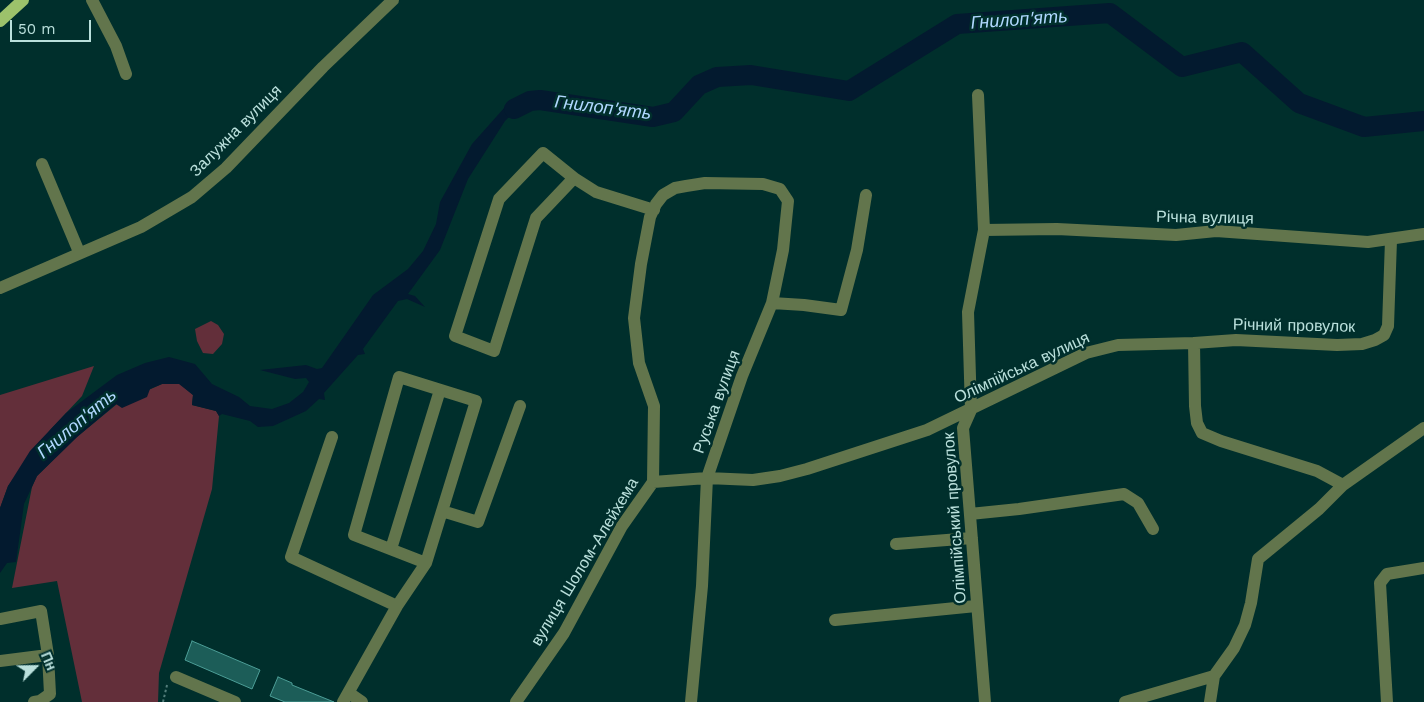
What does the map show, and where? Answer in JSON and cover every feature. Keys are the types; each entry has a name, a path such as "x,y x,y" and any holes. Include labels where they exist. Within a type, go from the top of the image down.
{"main road":[{"path":"0,21 23,0"}],"street":[{"path":"92,0 116,46 126,74"},
{"name":"Залужна вулиця","path":"0,288 79,252 141,228 192,197 226,168 323,67 393,0"},
{"name":"Олімпійський провулок","path":"978,95 984,230 968,312 971,410 964,428 976,606 985,702"},
{"path":"574,178 536,218 494,351 455,336 499,199 543,153 574,178 596,192 654,210"},
{"path":"42,164 79,252"},
{"name":"вулиця Шолом-Алейхема","path":"516,702 564,633 622,526 653,482 654,406 640,363 634,318 641,264 654,210 663,195 686,186 705,183 763,184 780,188 788,202 783,250 772,303"},
{"path":"772,303 841,310 857,250 866,195"},
{"name":"Річна вулиця","path":"984,230 1057,229 1176,235 1216,231 1306,237 1347,242 1391,240 1424,234"},
{"name":"Річний провулок","path":"1194,343 1236,340 1336,345 1362,344 1375,340 1384,335 1388,326 1391,240"},
{"name":"Руська вулиця","path":"691,702 702,586 707,478 742,376 772,303"},
{"path":"1194,343 1195,406 1197,423 1202,432 1221,441 1317,471 1343,485"},
{"name":"Олімпійська вулиця","path":"653,482 707,478 753,480 780,476 883,446 927,430 1086,353 1118,344 1194,343"},
{"path":"362,702 346,697 397,606 426,563 476,401 399,376 354,535 426,563"},
{"path":"391,549 440,390"},
{"path":"442,511 478,522 520,406"},
{"path":"1210,702 1214,676 1234,648 1245,625 1251,603 1258,559 1319,509 1343,485 1424,428"},
{"path":"332,437 291,557 397,606"},
{"path":"970,514 1124,494 1138,503 1152,529"},
{"path":"896,544 972,538"},
{"path":"1387,702 1380,584 1387,574 1424,568"},
{"path":"835,620 976,606"},
{"path":"0,619 41,610 48,655 50,694 40,701 34,702"},
{"path":"0,662 48,655"},
{"path":"1125,702 1214,676"},
{"path":"176,677 235,702"}],"shaded area":[{"path":"211,321 218,325 224,334 222,344 213,354 203,353 197,341 195,329"},
{"path":"94,366 82,396 51,429 8,486 0,508 0,395"},
{"path":"162,384 180,384 193,395 192,405 216,411 219,416 212,489 159,673 158,702 82,702 57,581 12,588 32,487 37,476 77,437 117,404"}],"water":[{"path":"528,99 540,100 514,112 505,121 468,179 440,250 408,294 415,296 425,307 407,299 398,301 363,349 365,354 358,355 324,393 325,400 319,399 306,411 273,426 258,427 250,421 222,414 219,416 216,411 192,405 193,395 179,384 162,384 150,389 147,397 122,408 116,404 77,437 37,476 24,504 16,562 7,563 0,573 0,508 8,486 30,451 66,413 117,375 145,363 169,357 195,364 212,384 239,397 250,406 272,409 289,403 303,392 309,382 306,378 295,379 260,370 306,365 317,369 322,368 373,295 408,269 423,251 436,224 440,202 472,144 505,107"}],"building":[{"path":"192,641 260,670 252,689 185,660"},
{"path":"278,677 292,683 292,685 334,702 285,702 270,696"}],"waterway":[{"name":"Гнилоп'ять","path":"514,109 530,101 540,100 653,117 674,112 699,85 717,77 751,75 849,91 957,24 1110,13 1182,67 1242,52 1299,103 1364,127 1424,121"}]}
